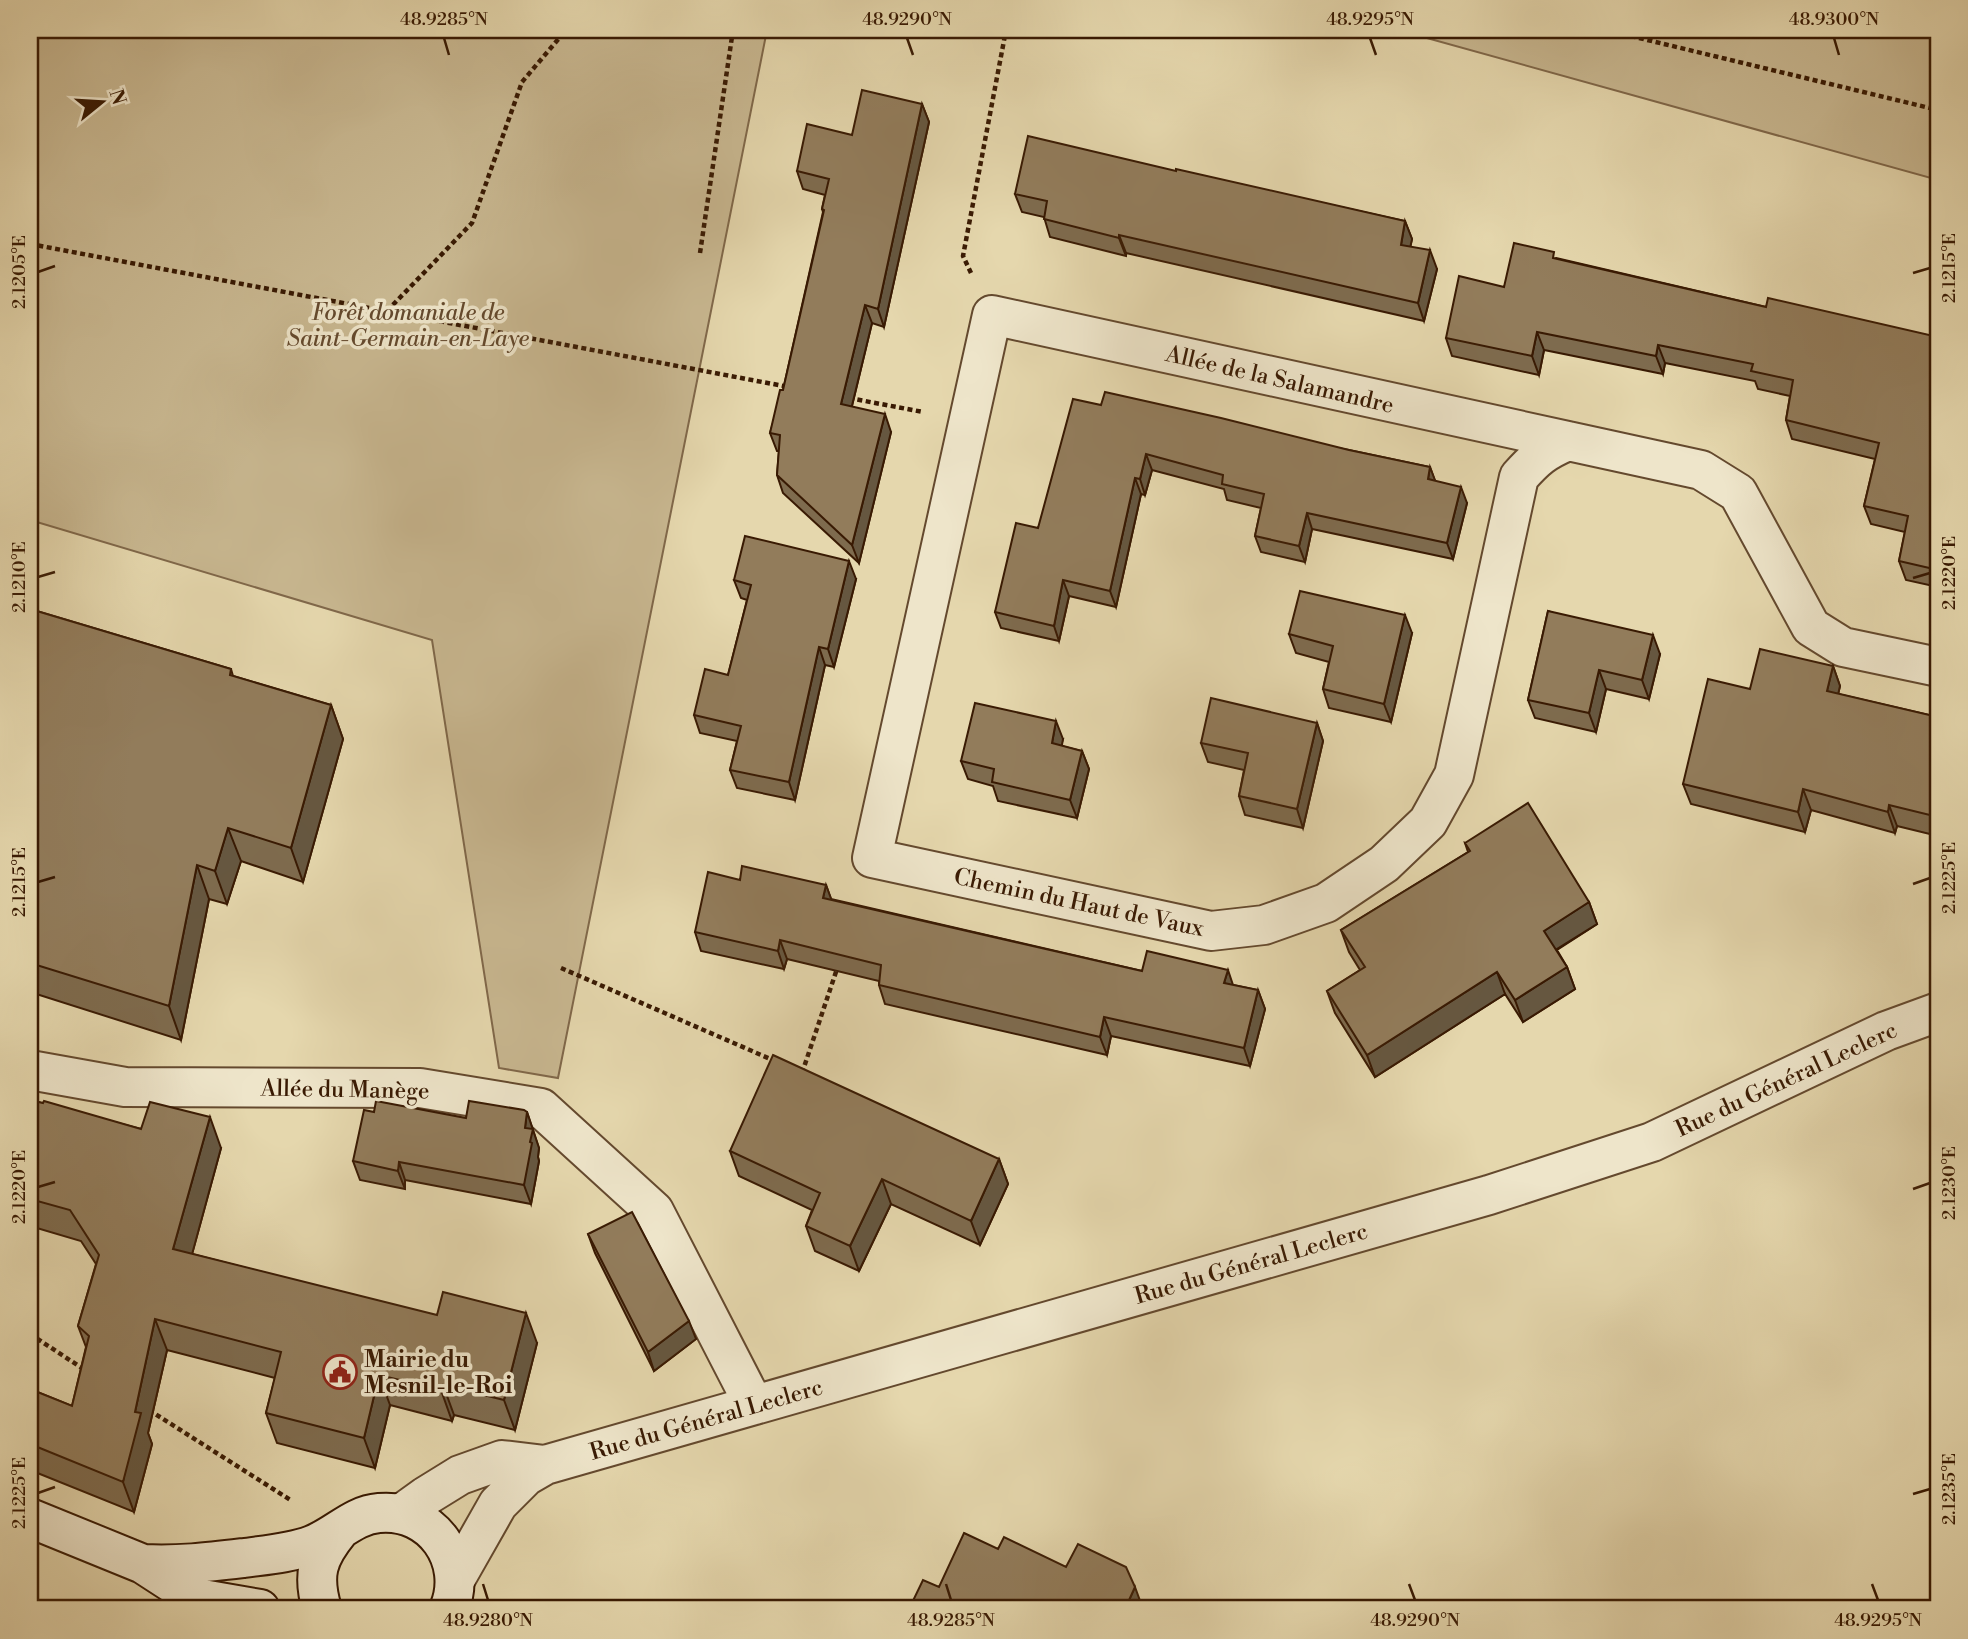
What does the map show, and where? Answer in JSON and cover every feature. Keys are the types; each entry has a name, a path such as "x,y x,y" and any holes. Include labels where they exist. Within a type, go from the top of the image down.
{"street":[{"name":"Chemin du Haut de Vaux","path":"992,315 872,858 1211,931 1264,925 1326,903 1384,864 1429,822 1454,775 1519,477"},
{"name":"Allée de la Salamandre","path":"992,315 1568,441"},
{"path":"1485,424 1512,459 1519,477 1535,459 1568,441 1700,470 1738,493 1811,627 1843,647 1938,667"},
{"name":"Rue du Général Leclerc","path":"455,1599 498,1504 526,1476 545,1465 1489,1195 1652,1142 1885,1031 1938,1012"},
{"name":"Allée du Manège","path":"30,1070 125,1087 420,1088 541,1108 654,1211 754,1405"},
{"name":"Rue du Général Leclerc","path":"401,1514 460,1475 502,1460 545,1465"},
{"path":"143,1564 173,1566 270,1555 313,1545 358,1518 379,1513 401,1514 422,1522 439,1537 451,1556 455,1599"},
{"path":"30,1518 143,1564 202,1599 260,1609"},
{"path":"322,1609 316,1591 318,1569 325,1548 339,1531"}],"path":[{"path":"386,311 472,223 522,82 566,30"},
{"path":"700,253 733,30"},
{"path":"992,315 963,256 1006,30"},
{"path":"1606,30 1938,110"},
{"path":"30,244 792,388"},
{"path":"846,398 968,421"},
{"path":"790,1068 803,1073 840,960"},
{"path":"561,968 778,1062"},
{"path":"30,1334 87,1371"},
{"path":"144,1407 339,1531"}],"green space":[{"name":"Forêt domaniale de Saint-Germain-en-Laye","path":"30,30 767,30 558,1078 499,1068 432,640 30,520"},
{"path":"1398,30 1938,30 1938,180"}],"building":[{"path":"862,90 922,104 878,309 865,305 841,404 885,414 852,545 777,475 780,435 770,433 780,390 783,390 829,179 797,171 807,124 852,135"},
{"path":"1028,136 1405,221 1401,245 1430,250 1418,303 1119,235 1119,238 1044,219 1047,201 1015,194"},
{"path":"1514,243 1554,252 1553,258 1766,307 1768,298 1938,337 1938,570 1899,561 1908,516 1864,506 1879,443 1786,420 1793,380 1751,371 1753,364 1658,345 1656,356 1537,332 1532,356 1446,338 1459,276 1504,287"},
{"path":"1105,392 1430,467 1428,479 1461,487 1447,543 1307,513 1299,546 1255,536 1264,494 1222,484 1223,475 1146,454 1140,479 1135,478 1110,591 1063,580 1054,626 995,612 1016,523 1038,528 1073,399 1101,405"},
{"path":"745,536 849,561 828,649 819,647 789,782 730,770 741,726 694,715 705,669 728,675 751,585 734,580"},
{"path":"1300,591 1405,615 1384,704 1323,689 1333,646 1289,634"},
{"path":"30,609 231,669 230,675 331,705 291,848 228,828 215,871 197,865 169,1006 30,963"},
{"path":"1548,611 1653,635 1642,680 1599,670 1589,713 1528,700"},
{"path":"1760,649 1833,666 1827,691 1938,717 1938,817 1889,805 1888,812 1803,789 1798,812 1683,784 1708,679 1750,689"},
{"path":"1211,698 1317,723 1297,809 1239,796 1248,753 1201,743"},
{"path":"975,703 1056,721 1052,743 1082,751 1070,800 992,782 994,769 961,761"},
{"path":"1528,803 1589,902 1544,931 1567,967 1515,1000 1497,972 1367,1055 1327,991 1365,967 1341,930 1470,851 1465,843"},
{"path":"742,866 826,885 823,898 1142,971 1147,951 1228,970 1224,983 1258,990 1244,1048 1104,1017 1100,1037 879,985 881,965 780,940 778,951 695,932 708,872 740,880"},
{"path":"773,1055 999,1159 971,1221 882,1179 850,1246 806,1226 820,1193 730,1151"},
{"path":"30,1100 44,1101 141,1129 150,1102 210,1117 173,1249 437,1315 443,1292 526,1313 504,1400 443,1385 441,1390 379,1375 364,1438 266,1413 281,1352 155,1319 135,1412 141,1413 123,1482 30,1444 30,1389 72,1406 89,1336 78,1326 99,1255 70,1210 30,1199"},
{"path":"376,1101 466,1118 469,1101 524,1110 527,1112 525,1128 533,1129 524,1185 399,1162 398,1171 353,1161 364,1110 374,1112"},
{"path":"632,1212 689,1321 648,1352 588,1234"},
{"path":"964,1533 998,1549 1004,1537 1066,1567 1078,1544 1126,1567 1135,1587 1125,1609 909,1609 923,1580 939,1587"}],"place":[{"name":"Mairie du Mesnil-le-Roi","path":"340,1372"}]}
